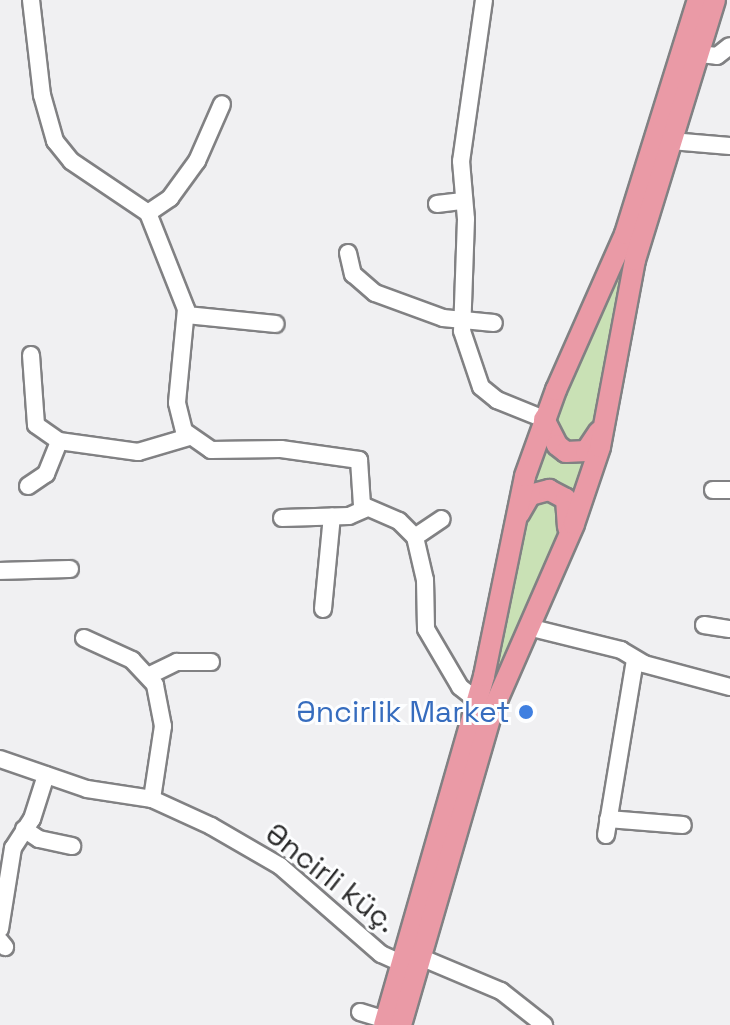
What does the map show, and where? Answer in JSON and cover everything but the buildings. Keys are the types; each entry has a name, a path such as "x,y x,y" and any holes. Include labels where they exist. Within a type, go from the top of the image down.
{"main road":[{"path":"411,960 478,701 507,550 544,419 625,234 698,0"},
{"path":"390,1023 492,712 588,489 609,409 635,260 715,0"},
{"path":"544,419 557,445 576,453 592,447 609,409"},
{"path":"507,550 530,495 540,489 560,493 570,506 570,519 555,569"}],"street":[{"path":"31,0 42,95 55,141 71,161 148,213 187,315 177,403 189,437 206,448 229,452 281,449 354,457 362,463 360,500 365,509"},
{"path":"484,0 463,134 461,322 470,367 481,387 497,400 544,419"},
{"path":"699,54 717,56 730,46"},
{"path":"148,213 170,198 197,161 222,104"},
{"path":"671,141 730,146"},
{"path":"437,204 463,201"},
{"path":"348,253 353,274 375,293 461,322 494,323"},
{"path":"187,315 276,324"},
{"path":"31,355 36,425 59,441 138,452 189,437"},
{"path":"28,486 46,474 59,441"},
{"path":"282,518 332,516 365,509 399,521 415,537 425,580 426,629 460,687 478,701"},
{"path":"323,609 332,516"},
{"path":"415,537 442,519"},
{"path":"0,571 70,569"},
{"path":"704,625 730,629"},
{"path":"528,627 621,650 635,660 730,687"},
{"path":"84,638 115,650 150,675 163,726 152,799"},
{"path":"635,660 607,827 683,825"},
{"path":"150,675 177,662 211,662"},
{"name":"Əncirli küç.","path":"0,759 87,789 152,799 269,858 381,954 411,960 501,991 543,1025"},
{"path":"0,929 6,857 24,829 46,775"},
{"path":"24,829 39,839 72,846"},
{"path":"360,1012 390,1023"}],"green space":[{"path":"629,250 592,430 581,444 565,443 555,428 557,417"},
{"path":"544,439 591,456 575,505 528,489"},
{"path":"545,498 562,508 563,527 492,687 526,517 532,504"}],"place":[{"name":"Əncirlik Market","path":"526,712"}]}
